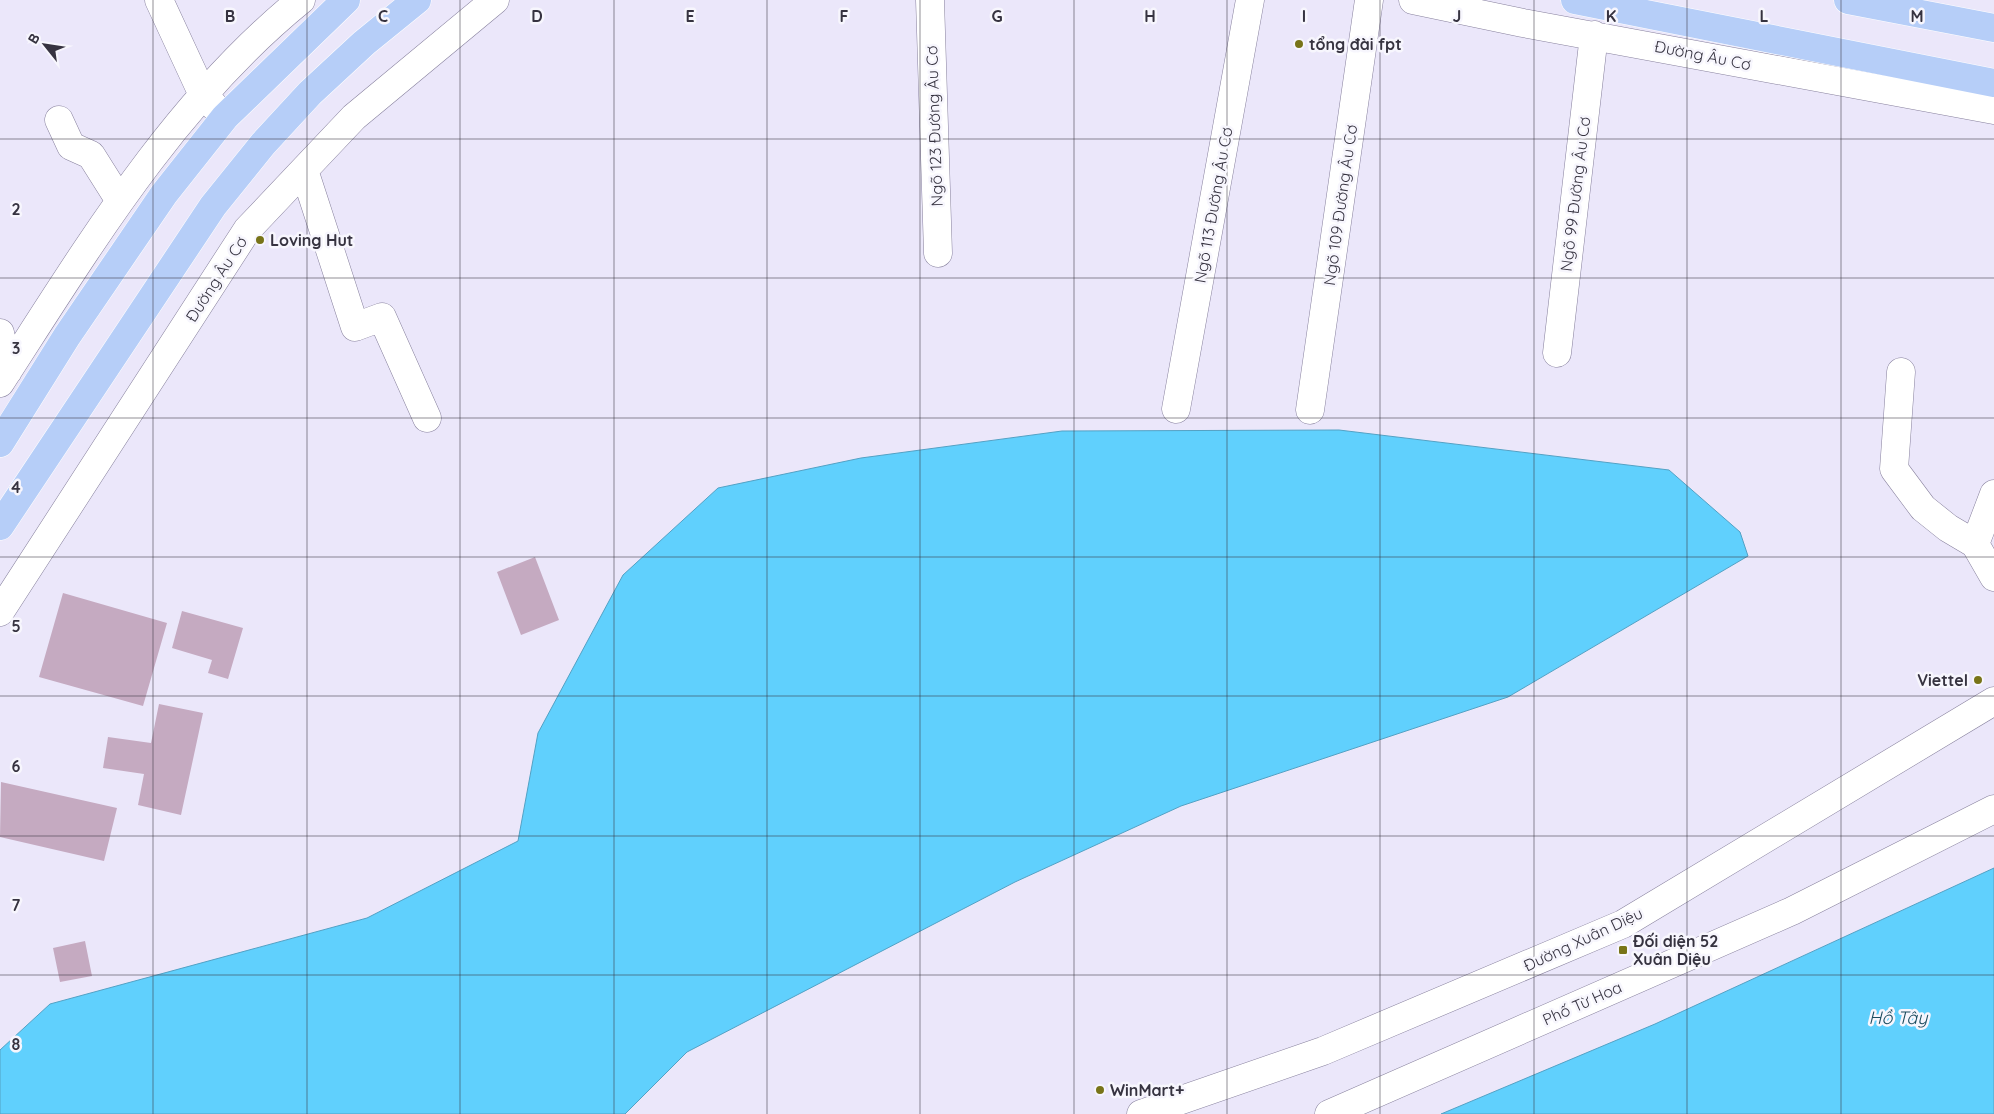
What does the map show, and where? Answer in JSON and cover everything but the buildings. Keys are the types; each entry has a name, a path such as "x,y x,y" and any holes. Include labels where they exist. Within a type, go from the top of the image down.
{"main road":[{"path":"0,443 112,270 164,194 225,117 346,0"},
{"path":"0,526 213,206 263,144 310,93 364,42 417,0"},
{"name":"Đường Âu Cơ","path":"1575,0 1994,83"},
{"path":"1848,0 1994,28"}],"street":[{"path":"159,0 203,94 225,117"},
{"path":"4,377 106,218 203,94 279,18 301,0"},
{"name":"Đường Âu Cơ","path":"0,612 247,230 354,117 495,0"},
{"name":"Ngõ 123 Đường Âu Cơ","path":"930,0 938,253"},
{"name":"Ngõ 113 Đường Âu Cơ","path":"1176,409 1250,0"},
{"name":"Ngõ 109 Đường Âu Cơ","path":"1310,410 1370,0"},
{"name":"Đường Âu Cơ","path":"1413,0 1994,110"},
{"name":"Ngõ 99 Đường Âu Cơ","path":"1557,353 1594,35"},
{"path":"60,120 71,146 91,155 120,201"},
{"path":"304,170 355,327 382,317 427,418"},
{"path":"0,333 4,377"},
{"path":"1901,372 1894,469 1924,508 1948,528 1975,544 1994,577"},
{"path":"1975,544 1994,494"},
{"name":"Đường Xuân Diệu","path":"1141,1114 1323,1051 1623,924 1994,701"},
{"name":"Phố Từ Hoa","path":"1330,1114 1792,911 1994,808"}],"water":[{"path":"1339,430 1669,470 1740,532 1748,556 1508,697 1181,806 1015,882 687,1052 625,1114 0,1114 0,1050 50,1004 367,918 518,841 538,733 623,575 718,488 861,458 1062,431"},
{"name":"Hồ Tây","path":"1994,868 1994,1114 1441,1114 1655,1024"}],"place":[{"name":"tổng đài fpt","path":"1299,44"},
{"name":"Loving Hut","path":"260,240"},
{"name":"Viettel","path":"1978,680"},
{"name":"Đối diện 52 Xuân Diệu","path":"1623,950"},
{"name":"WinMart+","path":"1100,1090"}]}
